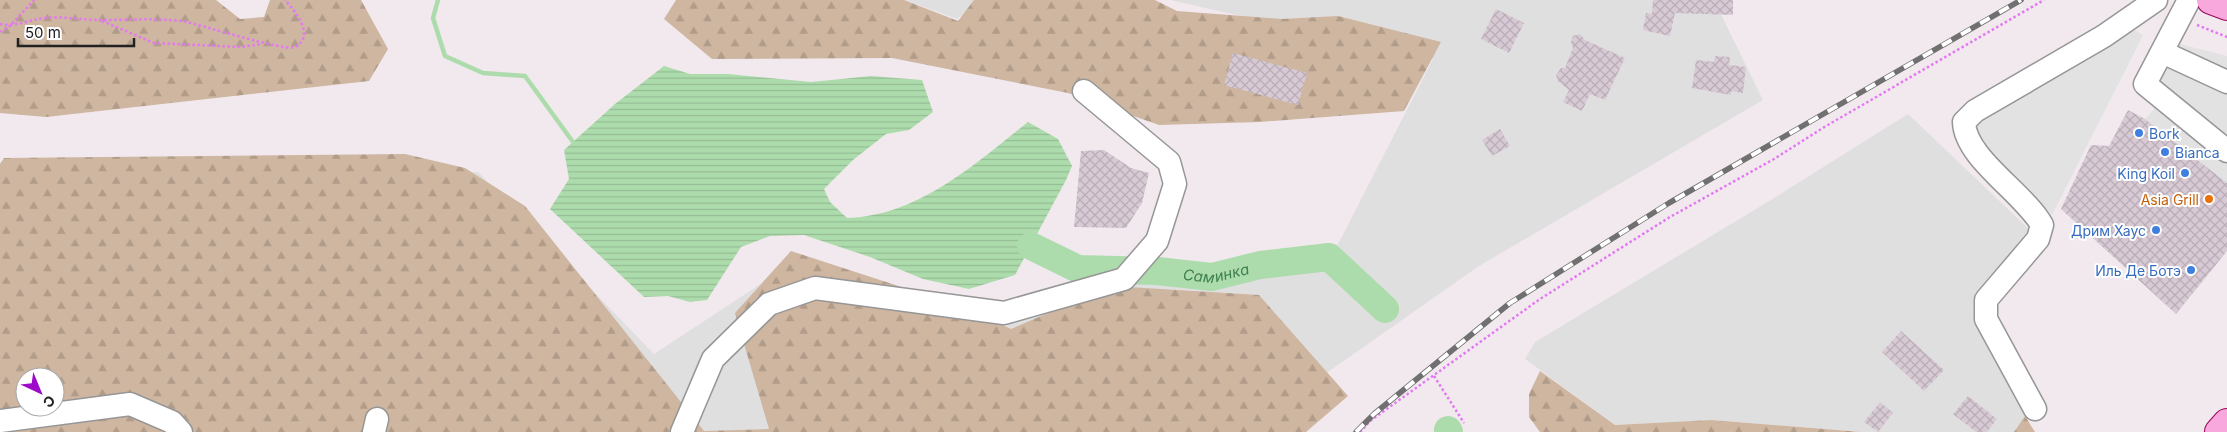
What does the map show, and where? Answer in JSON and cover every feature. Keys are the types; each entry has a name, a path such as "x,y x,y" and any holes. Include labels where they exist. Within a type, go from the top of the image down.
{"main road":[{"path":"2211,0 2227,6"},
{"path":"2219,432 2227,422"}],"street":[{"path":"2034,409 1986,319 1986,300 2038,239 2042,225 2033,210 1977,154 1968,142 1964,122 1974,111 2104,36 2156,0"},
{"path":"2184,9 2145,84 2227,151"},
{"path":"2162,52 2227,82"},
{"path":"682,432 714,359 769,304 815,288 1004,313 1124,280 1158,241 1175,184 1169,162 1084,91"},
{"path":"0,421 130,404 172,422 181,432"}],"path":[{"path":"0,32 10,26 34,0"},
{"path":"0,24 10,26 45,18 180,21 225,31 264,44 294,48 300,42 304,30 301,20 285,0"},
{"path":"1360,432 1370,421 1540,298 1670,216 1774,159 1818,130 2044,0"},
{"path":"2184,9 2227,37"},
{"path":"101,20 154,43 241,46 264,44"},
{"path":"1434,376 1464,423"}],"shaded area":[{"path":"905,0 982,0 957,19"},
{"path":"1170,0 1714,0 1763,100 1479,266 1261,419 1249,432 0,432 0,164 2,161 478,172 654,354 788,266 1001,306 1335,250 1433,59"},
{"path":"2133,29 2143,35 2052,215 1971,132 1974,119"},
{"path":"2160,39 2227,56 2227,183 2145,119 2158,105"},
{"path":"664,66 690,74 728,74 811,82 871,76 922,80 933,112 909,130 886,134 853,160 824,189 830,202 847,218 873,215 898,208 921,198 966,170 1028,122 1058,139 1072,166 1015,275 969,289 923,279 870,257 804,235 770,236 741,247 707,300 690,302 668,296 644,297 550,209 569,179 564,150 615,104"},
{"path":"1908,114 2032,232 1973,304 2025,416 2014,432 1861,432 1711,420 1615,425 1525,359 1535,342 1771,200"}],"green space":[{"path":"0,0 216,0 240,19 264,17 270,0 361,0 388,49 369,81 46,117 0,113"},
{"path":"676,0 904,0 958,21 974,0 1155,0 1177,11 1282,19 1338,16 1441,42 1404,111 1259,122 1159,125 1068,93 892,58 712,59 664,19"},
{"path":"405,154 465,168 525,206 704,431 769,429 735,313 791,251 969,309 1011,329 1112,286 1259,295 1348,396 1306,432 0,432 0,164 4,158"},
{"path":"1540,371 1615,425 1711,420 1861,432 1540,432 1529,417 1529,394"},
{"path":"2025,416 2035,432 2014,432"}],"building":[{"path":"1653,0 1733,0 1733,15 1675,13 1670,36 1643,30 1646,13 1652,14"},
{"path":"1496,9 1524,23 1509,53 1481,39"},
{"path":"1580,34 1585,40 1625,58 1605,100 1590,94 1582,111 1563,102 1569,90 1558,81 1556,75 1561,68 1565,68 1573,48 1571,42 1573,36"},
{"path":"1233,53 1307,73 1298,105 1224,85"},
{"path":"1715,56 1730,57 1729,65 1746,67 1743,93 1731,91 1731,95 1692,88 1696,60 1714,62"},
{"name":"Дрим Хаус","path":"2128,110 2145,119 2227,183 2227,251 2176,314 2061,209 2091,145 2109,146"},
{"path":"1500,129 1510,146 1492,156 1482,140"},
{"path":"1104,150 1131,168 1149,173 1142,203 1126,228 1074,227 1081,151"},
{"path":"1901,331 1944,370 1924,391 1882,352"},
{"path":"1968,396 1997,419 1987,432 1976,432 1953,414"},
{"path":"1880,402 1893,413 1878,432 1864,422"}],"waterway":[{"path":"438,0 433,18 445,56 483,73 525,76 573,142"},
{"name":"Саминка","path":"1031,246 1078,269 1157,271 1212,277 1260,265 1329,257 1385,309"}],"railway":[{"path":"1356,432 1374,414 1510,303 1669,203 2021,0"}],"place":[{"name":"Bork","path":"2139,133"},
{"name":"Bianca","path":"2165,152"},
{"name":"King Koil","path":"2185,173"},
{"name":"Asia Grill","path":"2209,199"},
{"name":"Дрим Хаус","path":"2156,230"},
{"name":"Иль Де Ботэ","path":"2191,270"}]}
